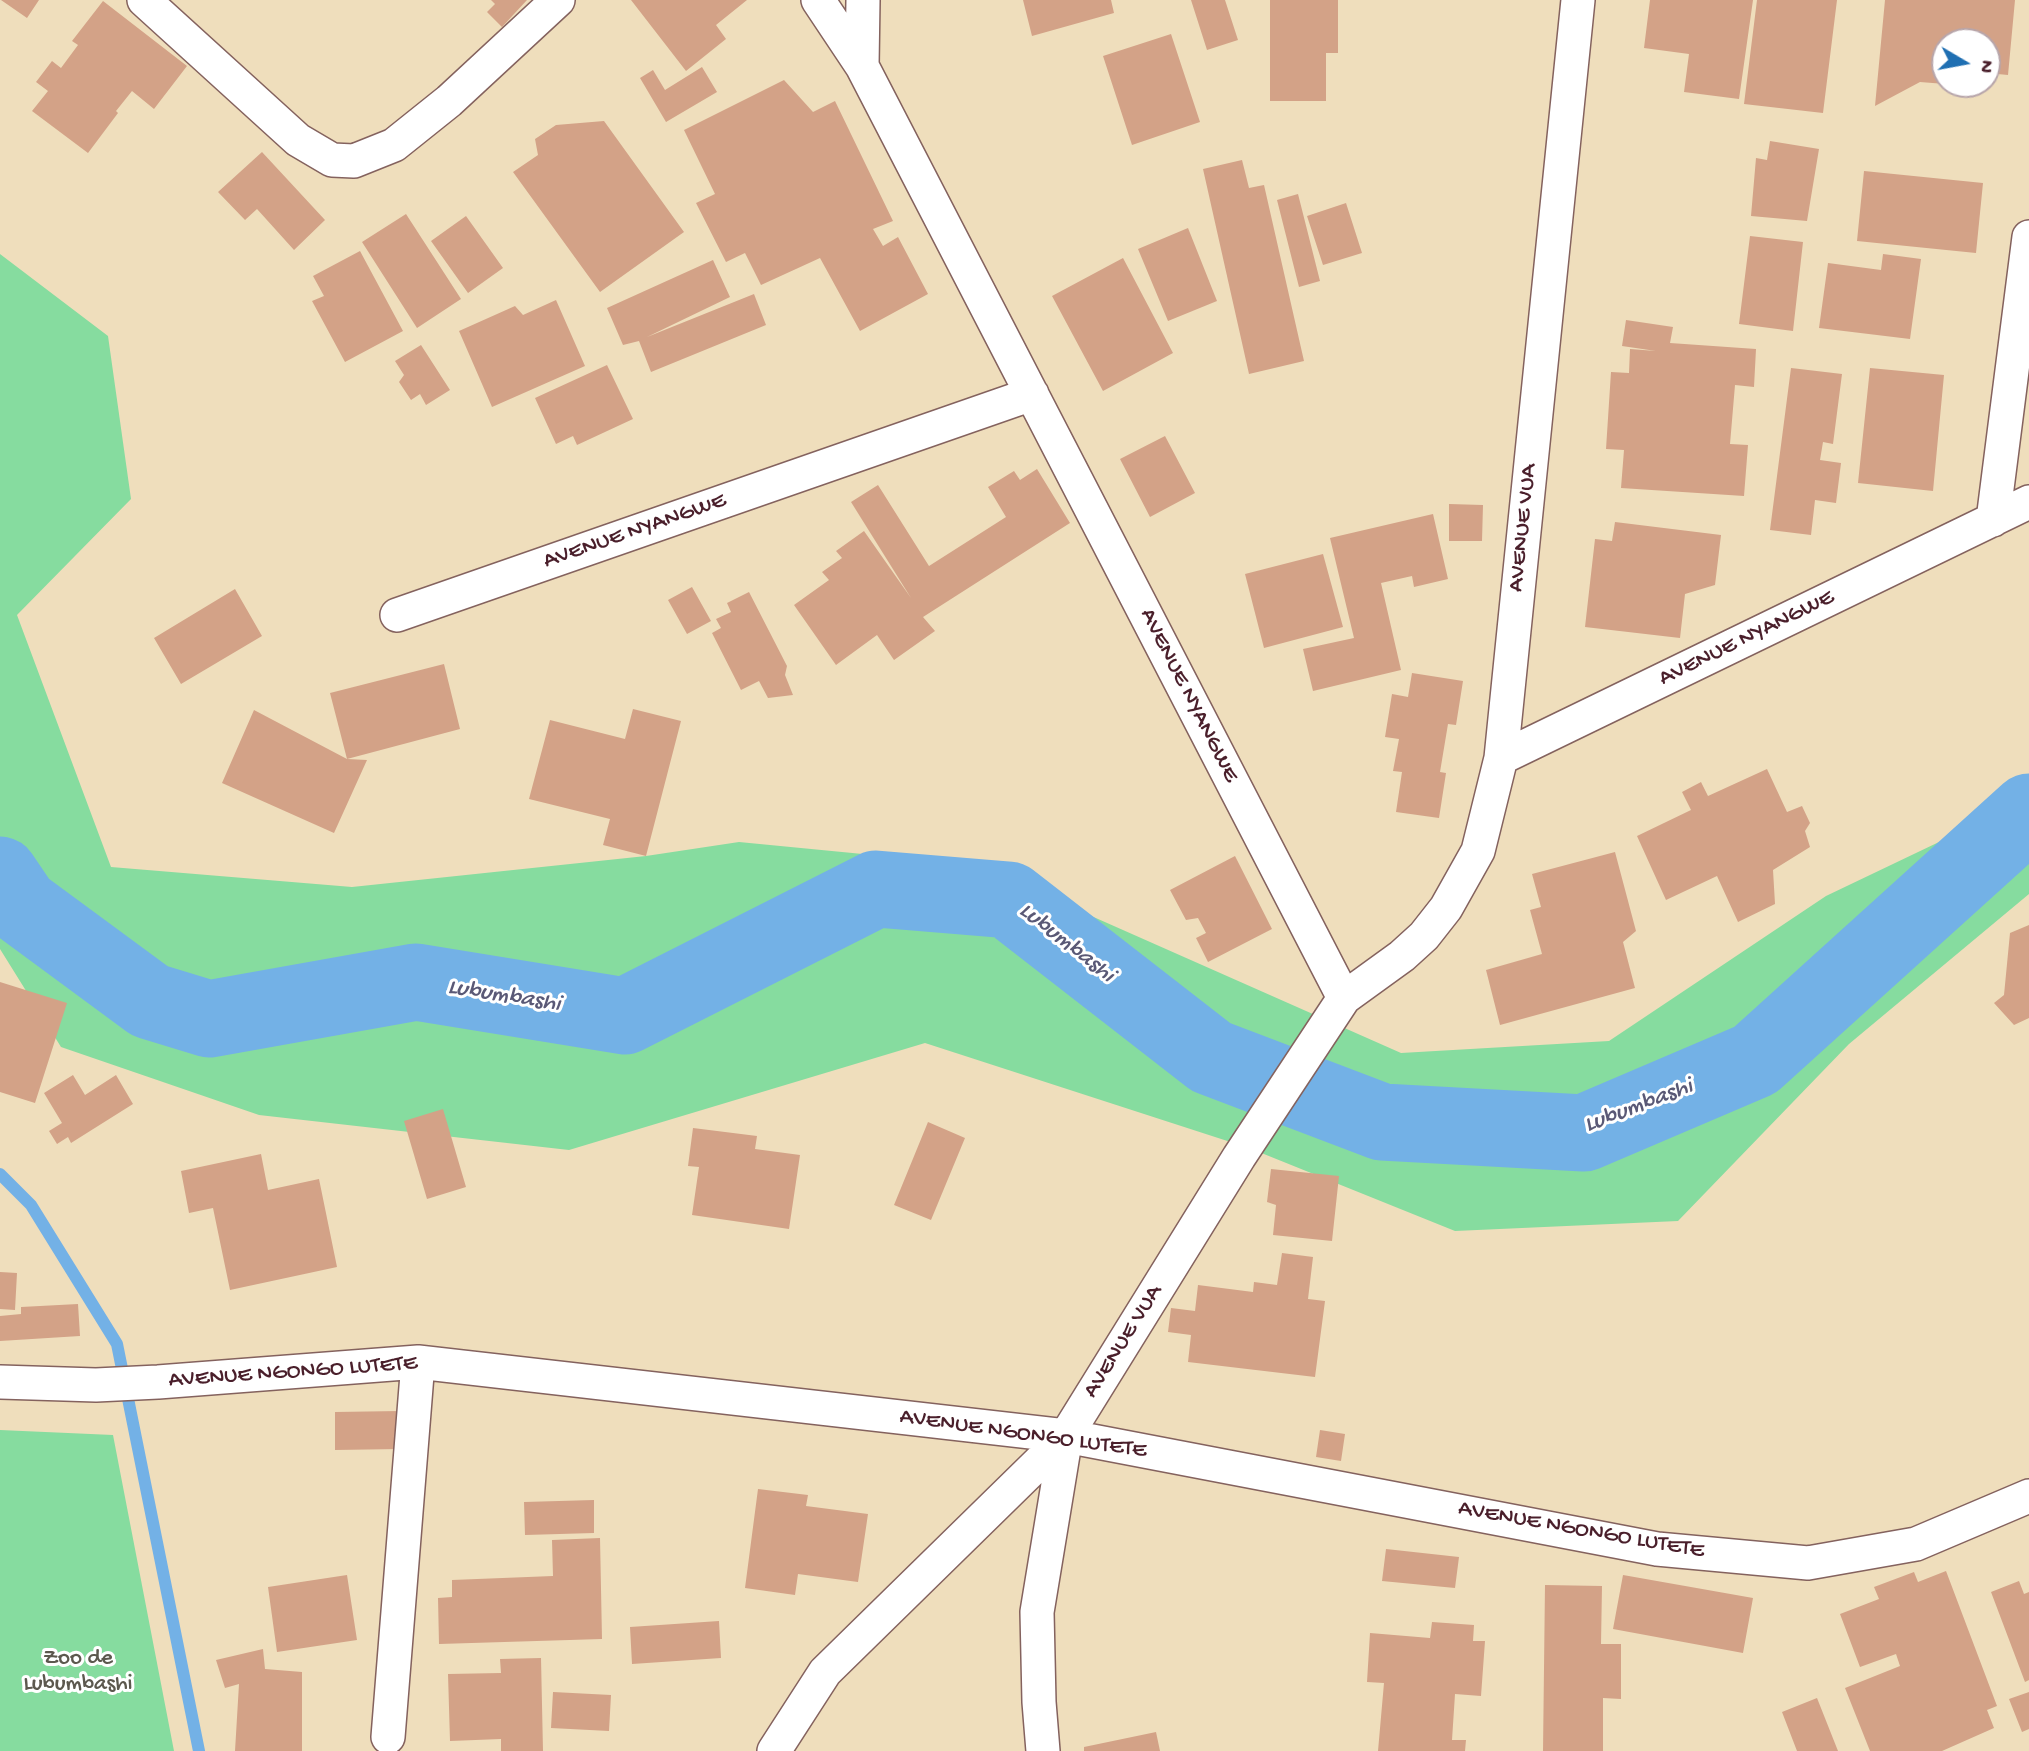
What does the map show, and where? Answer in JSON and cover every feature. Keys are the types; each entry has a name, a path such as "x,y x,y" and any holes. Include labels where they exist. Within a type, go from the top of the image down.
{"street":[{"path":"144,0 298,140 332,160 354,161 394,145 449,101 558,0"},
{"name":"AVENUE NYANGWE","path":"818,0 862,66 1031,394 1339,1007"},
{"path":"862,66 863,0"},
{"name":"AVENUE VUA","path":"1043,1751 1037,1612 1066,1436 1239,1157 1339,1007 1424,936 1446,908 1478,851 1501,758 1578,0"},
{"path":"1993,520 2029,237"},
{"name":"AVENUE NYANGWE","path":"397,615 1031,394"},
{"name":"AVENUE NYANGWE","path":"1501,758 2029,502"},
{"path":"388,1737 418,1362"},
{"name":"AVENUE NGONGO LUTETE","path":"0,1382 96,1385 418,1362 1066,1436 1657,1549 1808,1563 1916,1544 2029,1496"},
{"path":"774,1751 825,1672 1066,1436"}],"green space":[{"path":"0,254 108,336 131,499 17,615 111,867 352,887 646,856 739,842 976,865 1401,1053 1609,1041 1826,896 2029,799 2029,894 1849,1044 1678,1221 1455,1231 1249,1148 925,1043 569,1150 259,1115 61,1047 0,949"},
{"name":"Zoo de Lubumbashi","path":"0,1430 113,1435 174,1751 0,1751"}],"building":[{"path":"1,0 39,0 27,18"},
{"path":"491,0 527,0 502,27 487,12 495,4"},
{"path":"631,0 747,0 716,25 726,39 686,71"},
{"path":"1023,0 1111,0 1114,13 1032,36"},
{"path":"1191,0 1225,0 1238,40 1207,50"},
{"path":"1270,0 1338,0 1338,53 1326,53 1326,101 1270,101"},
{"path":"1650,0 1753,0 1739,99 1684,92 1689,54 1644,48"},
{"path":"1757,0 1837,0 1823,113 1744,104"},
{"path":"1885,0 2015,0 2008,75 2001,74 2001,28 1931,28 1931,83 1920,82 1875,106"},
{"path":"103,1 187,66 154,109 132,91 88,153 32,111 48,91 36,82 52,61 61,68 78,45 72,41"},
{"path":"1171,34 1200,122 1132,145 1103,56"},
{"path":"702,67 717,92 666,122 640,78 653,70 665,90"},
{"path":"784,80 813,112 835,101 893,221 873,229 883,246 898,237 928,294 860,331 820,258 761,285 745,253 726,262 696,203 715,194 684,130"},
{"path":"604,121 684,232 600,292 513,172 538,155 535,139 556,125"},
{"path":"1770,141 1819,149 1807,221 1751,216 1756,158 1767,160"},
{"path":"262,152 325,220 294,250 257,209 245,220 218,192"},
{"path":"1242,160 1249,188 1264,185 1304,361 1249,374 1203,169"},
{"path":"1864,171 1983,183 1976,253 1857,241"},
{"path":"1298,194 1320,281 1299,287 1277,200"},
{"path":"1346,203 1362,253 1323,265 1307,216"},
{"path":"406,214 461,299 417,328 362,242"},
{"path":"466,216 503,268 468,293 431,241"},
{"path":"1188,228 1217,301 1168,321 1138,249"},
{"path":"1750,236 1803,242 1793,331 1739,324"},
{"path":"360,251 403,331 345,362 312,301 324,296 313,276"},
{"path":"1883,254 1921,259 1910,339 1819,328 1828,263 1881,270"},
{"path":"1123,258 1173,353 1103,391 1052,296"},
{"path":"713,260 730,297 647,337 754,294 766,325 651,372 639,341 623,345 607,308"},
{"path":"556,300 585,366 492,407 459,331 515,306 523,315"},
{"path":"1626,320 1673,327 1670,343 1756,349 1754,387 1735,385 1730,444 1748,445 1744,496 1621,488 1624,450 1606,449 1611,372 1629,373 1630,349 1656,351 1622,346"},
{"path":"421,345 450,390 426,405 420,394 411,400 399,382 404,375 395,361"},
{"path":"607,365 633,419 577,445 573,436 556,444 535,398"},
{"path":"1791,368 1842,374 1833,444 1823,442 1820,460 1841,463 1836,503 1815,500 1811,535 1770,530"},
{"path":"1870,368 1944,375 1933,491 1858,483"},
{"path":"1165,436 1195,493 1150,517 1120,459"},
{"path":"1037,469 1070,523 923,617 935,631 894,660 877,635 836,665 794,605 829,580 822,572 842,558 836,551 864,531 911,598 851,502 878,485 929,566 1006,517 988,487 1014,471 1020,480"},
{"path":"1449,504 1483,505 1482,541 1449,541"},
{"path":"1433,514 1448,579 1414,587 1412,576 1381,583 1401,670 1313,691 1303,649 1354,638 1330,538"},
{"path":"1615,522 1721,535 1715,585 1685,594 1680,638 1585,627 1595,539 1612,541"},
{"path":"1323,554 1343,627 1264,648 1245,574"},
{"path":"692,587 711,621 687,634 668,600"},
{"path":"235,589 262,636 181,684 154,638"},
{"path":"749,592 787,666 785,675 793,695 768,698 759,681 741,690 712,633 721,628 716,619 731,612 727,603"},
{"path":"444,664 460,729 347,759 330,693"},
{"path":"1412,673 1463,681 1456,725 1448,724 1440,772 1446,773 1439,818 1396,812 1402,772 1393,771 1399,739 1385,737 1392,694 1408,697"},
{"path":"633,709 681,721 646,856 603,845 610,819 529,799 550,720 625,739"},
{"path":"254,710 347,759 367,760 334,833 222,783"},
{"path":"1767,769 1787,812 1802,806 1810,823 1805,831 1810,847 1773,870 1775,904 1738,922 1717,876 1666,900 1637,836 1691,810 1682,792 1701,782 1708,796"},
{"path":"1615,852 1636,931 1623,942 1635,988 1500,1025 1486,970 1542,954 1530,910 1541,907 1532,874"},
{"path":"1235,856 1272,929 1208,962 1196,938 1206,933 1198,918 1186,920 1170,890"},
{"path":"2029,925 2029,1018 2014,1025 1994,1003 2004,995 2010,933"},
{"path":"0,982 67,1003 35,1103 0,1092"},
{"path":"73,1075 85,1095 116,1075 133,1104 71,1143 68,1137 57,1144 49,1131 62,1123 44,1093"},
{"path":"443,1109 466,1187 427,1199 404,1121"},
{"path":"928,1122 965,1138 931,1220 894,1205"},
{"path":"693,1128 757,1136 755,1149 800,1155 789,1229 692,1215 699,1167 688,1166"},
{"path":"261,1154 268,1190 319,1179 337,1267 230,1290 213,1208 189,1213 181,1171"},
{"path":"1271,1169 1339,1176 1332,1241 1273,1235 1276,1205 1267,1202"},
{"path":"1282,1253 1313,1257 1308,1299 1325,1301 1315,1377 1188,1362 1191,1335 1168,1332 1171,1308 1195,1311 1198,1285 1253,1292 1254,1282 1277,1285"},
{"path":"0,1272 17,1273 15,1310 0,1309"},
{"path":"78,1304 80,1336 0,1341 0,1316 21,1314 21,1307"},
{"path":"400,1411 400,1449 335,1450 335,1412"},
{"path":"1320,1430 1345,1434 1341,1461 1316,1457"},
{"path":"758,1489 808,1495 806,1506 868,1514 858,1582 798,1574 795,1595 745,1588"},
{"path":"594,1500 594,1533 525,1535 524,1502"},
{"path":"600,1538 602,1639 439,1644 438,1598 452,1597 452,1580 553,1576 552,1540"},
{"path":"1386,1549 1459,1557 1455,1588 1382,1581"},
{"path":"1946,1571 1997,1706 1987,1710 1994,1728 1942,1751 1870,1751 1845,1688 1900,1666 1896,1654 1860,1667 1840,1614 1879,1599 1874,1587 1914,1572 1918,1582"},
{"path":"347,1575 357,1640 277,1652 268,1587"},
{"path":"1623,1575 1753,1598 1743,1653 1613,1629"},
{"path":"2019,1581 2024,1594 2029,1592 2029,1680 2025,1682 1991,1592"},
{"path":"1545,1585 1602,1586 1601,1644 1621,1644 1621,1699 1603,1698 1603,1751 1543,1751"},
{"path":"719,1621 721,1658 632,1664 630,1627"},
{"path":"1432,1622 1474,1625 1473,1641 1485,1641 1481,1696 1455,1694 1452,1740 1466,1740 1465,1751 1378,1751 1384,1683 1367,1682 1370,1633 1430,1638"},
{"path":"263,1649 265,1669 302,1672 302,1751 235,1751 239,1684 225,1688 216,1660"},
{"path":"541,1658 543,1751 501,1751 501,1739 450,1741 448,1674 501,1673 500,1659"},
{"path":"553,1692 611,1695 609,1731 551,1728"},
{"path":"2029,1692 2029,1729 2022,1732 2009,1699"},
{"path":"1817,1698 1838,1751 1797,1751 1782,1712"},
{"path":"1156,1732 1160,1751 1084,1751 1084,1747"}],"waterway":[{"name":"Lubumbashi","path":"0,875 21,906 150,1001 209,1019 416,982 625,1016 876,889 1009,900 1211,1057 1382,1122 1584,1133 1755,1060 2029,812"},
{"path":"0,1174 31,1205 117,1344 199,1751"}]}
